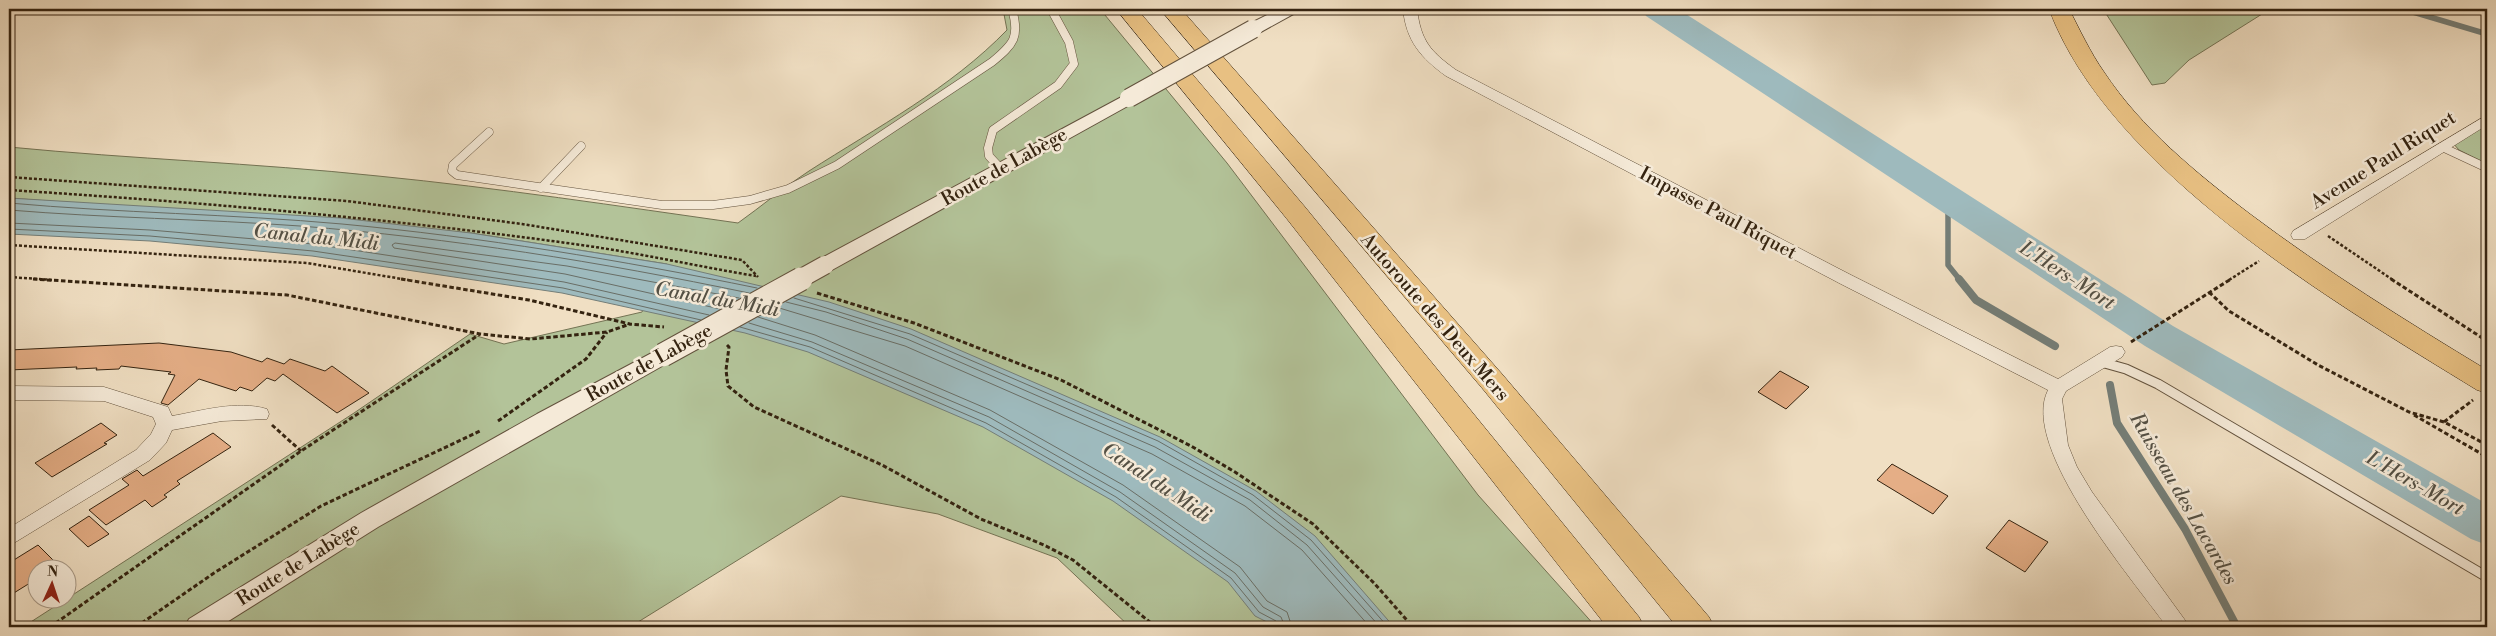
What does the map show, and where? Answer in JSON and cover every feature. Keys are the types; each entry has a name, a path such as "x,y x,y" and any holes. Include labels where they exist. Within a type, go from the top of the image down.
{"main road":[{"name":"Autoroute des Deux Mers","path":"1126,9 1296,213 1627,627"},
{"name":"Autoroute des Deux Mers","path":"1170,9 1492,381 1697,627"},
{"path":"2059,9 2076,45 2111,98 2171,162 2224,207 2298,263 2365,308 2481,391"}],"street":[{"name":"Route de Labège","path":"198,627 251,591 414,493 824,265 1291,9"},
{"name":"Impasse Paul Riquet","path":"1410,9 1411,30 1415,40 1435,62 1452,74 1871,293 2059,387"},
{"name":"Avenue Paul Riquet","path":"2299,235 2487,119"},
{"path":"2108,357 2059,387 2053,399 2058,445 2068,469 2086,498 2179,627"},
{"path":"9,393 104,394 161,412 165,424 159,438 143,455 9,538"},
{"path":"165,424 222,414 260,414"}],"lane":[{"path":"489,132 454,165 452,171 457,175 662,206 730,205 765,196 805,180 843,160 1006,50 1014,39 1017,28 1012,9"},
{"path":"1001,169 989,156 988,148 993,130 1058,85 1074,64 1069,42 1051,9"},
{"path":"541,188 581,146"},
{"path":"2442,147 2487,168"},
{"path":"2108,357 2126,369 2158,384 2487,578"}],"path":[{"path":"9,190 237,207 410,223 601,248 757,276"},
{"path":"2318,224 2332,240 2487,341"},
{"path":"9,246 307,263 530,300 630,324 607,332 531,339 480,334 287,295 9,276"},
{"path":"2108,357 2264,257"},
{"path":"2208,292 2229,310 2265,335 2409,412 2487,458"},
{"path":"492,425 586,360 607,332"},
{"path":"50,627 301,451 480,334"},
{"path":"730,348 726,370 728,386 754,408 882,465 982,519 1044,545 1072,560 1156,627"},
{"path":"2444,422 2481,391"},
{"path":"2409,412 2444,422 2487,446"},
{"path":"260,414 301,451"},
{"path":"136,627 214,573 321,506 485,428"}],"green space":[{"path":"1003,9 1100,9 1227,163 1478,495 1596,627 1130,627 1057,558 938,514 841,496 630,627 556,627 554,624 548,627 23,627 52,608 78,608 78,591 354,413 470,334 504,344 642,312 667,264 471,233 9,198 9,147 378,176 513,192 738,223 800,177 937,89 985,51 1007,30"},
{"path":"2103,9 2270,9 2189,60 2165,83 2152,85"},
{"path":"2487,122 2487,164 2459,150 2452,142"}],"water":[{"name":"Canal du Midi","path":"9,198 341,218 471,233 667,264 829,302 911,329 1160,437 1256,491 1315,536 1394,627 1277,627 1255,616 1228,582 1113,501 983,427 808,352 745,333 562,293 312,256 150,241 9,234"}],"building":[{"path":"159,343 231,352 262,362 267,358 284,364 290,359 325,371 332,366 369,393 337,413 283,374 275,381 267,378 252,391 240,387 236,391 199,379 168,405 161,403 175,375 168,374 171,372 121,366 119,369 96,370 97,368 76,369 77,367 9,370 9,350"},
{"path":"1780,371 1809,387 1786,409 1758,392"},
{"path":"101,423 117,435 104,443 107,444 52,477 35,463"},
{"path":"213,433 231,447 177,481 180,484 164,495 167,497 152,507 145,500 106,525 89,510 129,485 122,479 137,470 143,476"},
{"path":"1892,464 1948,496 1933,514 1877,480"},
{"path":"89,516 109,534 88,547 69,529"},
{"path":"2009,520 2048,542 2025,572 1986,548"},
{"path":"38,545 51,558 28,558 28,584 9,596 9,563"}],"waterway":[{"name":"L'Hers-Mort","path":"1657,9 2159,336 2487,526"},
{"path":"2403,9 2487,34"},
{"name":"Ruisseau des Lacardes","path":"1948,198 1948,265 1960,280"},
{"name":"Ruisseau des Lacardes","path":"1959,279 1976,300 2055,346"},
{"name":"Ruisseau des Lacardes","path":"2110,385 2117,423 2185,529 2237,627"}]}
